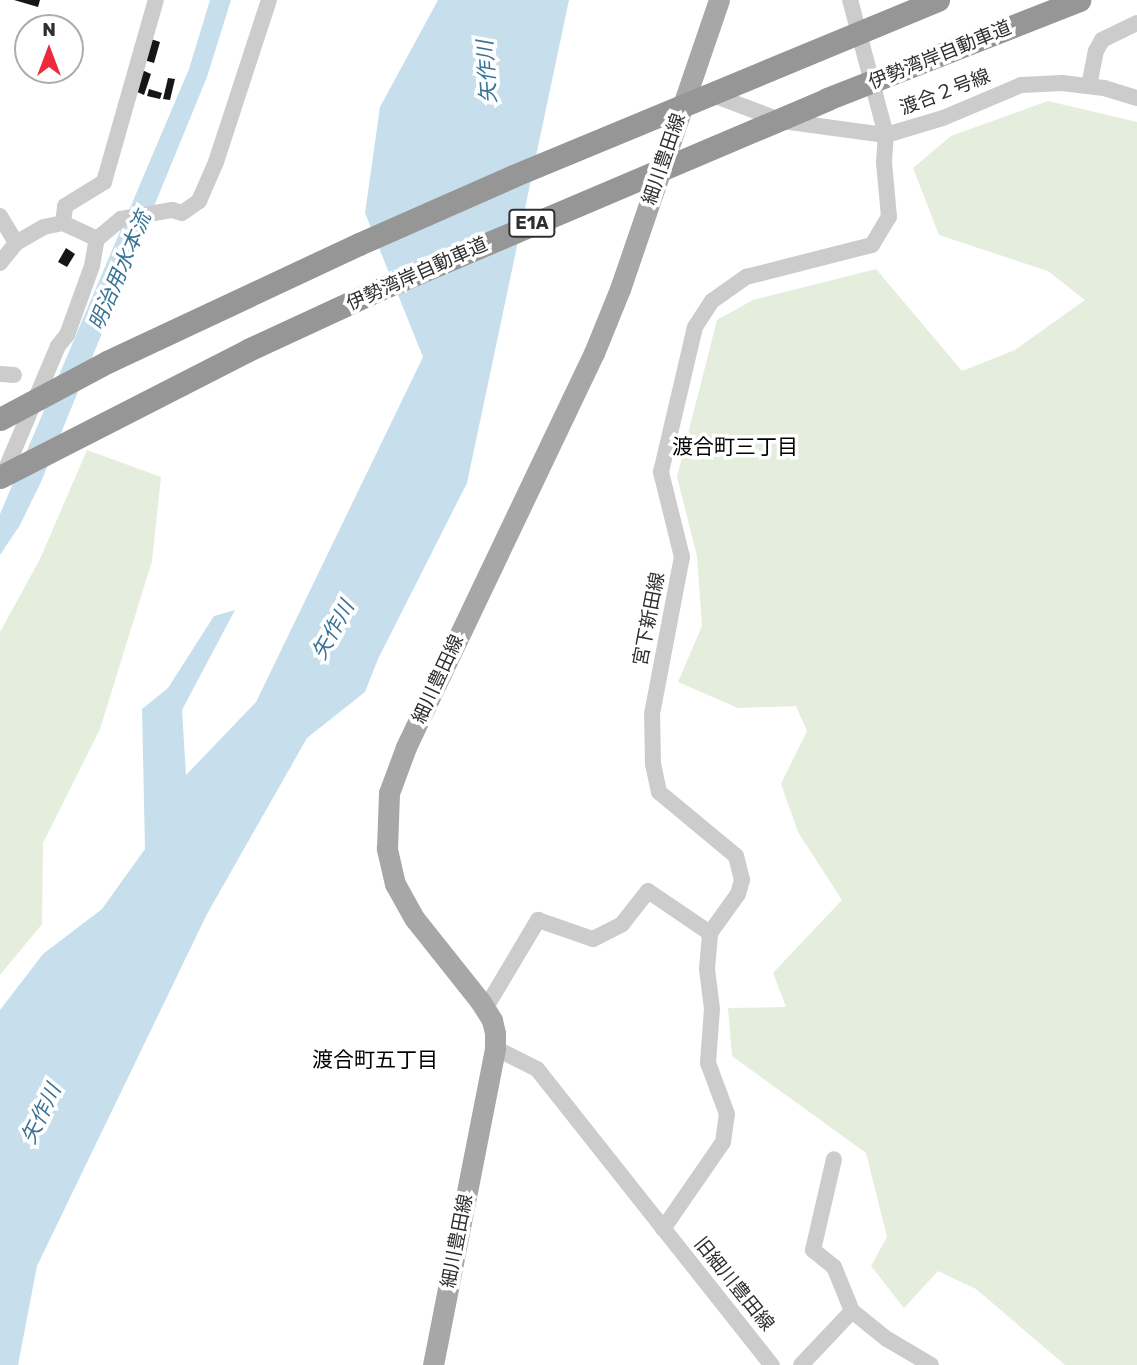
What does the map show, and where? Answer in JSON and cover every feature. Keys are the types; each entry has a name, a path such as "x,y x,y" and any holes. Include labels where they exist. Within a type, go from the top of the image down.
{"highway":[{"name":"E1A","path":"0,419 216,309 359,244 513,176 938,0"},
{"name":"伊勢湾岸自動車道","path":"0,477 164,392 378,290 688,157 1079,0"}],"main road":[{"name":"細川豊田線","path":"435,1357 495,1048 492,1020 414,918 395,884 387,848 389,793 405,747 594,353 620,289 719,0"}],"street":[{"path":"63,223 65,206 104,182 156,0"},
{"path":"0,483 58,346 67,335 92,266 97,240 121,219 172,210 182,213 199,201 216,162 268,0"},
{"name":"宮下新田線","path":"710,933 738,894 741,867 736,856 660,792 653,764 652,714 682,557 663,487 663,458 695,327 712,301 746,277 872,245 889,218 884,162 886,135 850,0"},
{"path":"1089,86 1096,51 1102,40 1137,23"},
{"name":"渡合２号線","path":"689,86 782,121 886,135 943,118 1021,85 1062,83 1089,86 1137,98"},
{"path":"0,216 16,243"},
{"path":"0,262 16,243 44,227 63,223 97,240"},
{"path":"485,1009 538,920 593,939 622,924 648,891 710,933 707,969 712,1009 708,1063 727,1114 723,1142 663,1229"},
{"name":"旧細川豊田線","path":"495,1048 537,1069 772,1365"},
{"path":"834,1159 813,1250 834,1267 852,1311 887,1339 931,1365"},
{"path":"801,1365 852,1311"}],"green space":[{"path":"1048,101 1137,122 1137,1365 1065,1365 976,1289 938,1271 904,1308 871,1266 887,1237 866,1153 732,1056 728,1008 786,1007 773,973 842,900 798,832 781,784 807,731 796,706 738,708 678,682 702,626 697,556 677,477 717,320 753,300 876,269 962,371 1015,350 1085,300 1048,271 939,235 913,168 951,136"},
{"path":"87,450 161,477 152,561 100,729 43,843 42,924 0,975 0,632 40,559"}],"water":[{"name":"明治用水本流","path":"210,0 231,0 207,77 41,482 20,525 0,555 0,514 189,69"},
{"name":"矢作川","path":"438,0 569,0 467,483 378,659 365,692 307,738 207,914 37,1266 18,1365 0,1365 0,1010 43,954 102,909 145,849 142,709 168,688 214,616 235,610 182,710 186,775 256,702 423,357 365,213 380,107"}],"building":[{"path":"14,0 40,0 38,7"},
{"path":"151,39 160,42 154,63 144,60"},
{"path":"142,70 151,74 144,95 135,91"},
{"path":"168,78 175,79 170,100 163,99"},
{"path":"149,89 162,93 160,99 147,96"},
{"path":"66,248 75,254 67,267 58,262"}],"district":[{"name":"渡合町三丁目","path":"735,447"},
{"name":"渡合町五丁目","path":"375,1060"}]}
